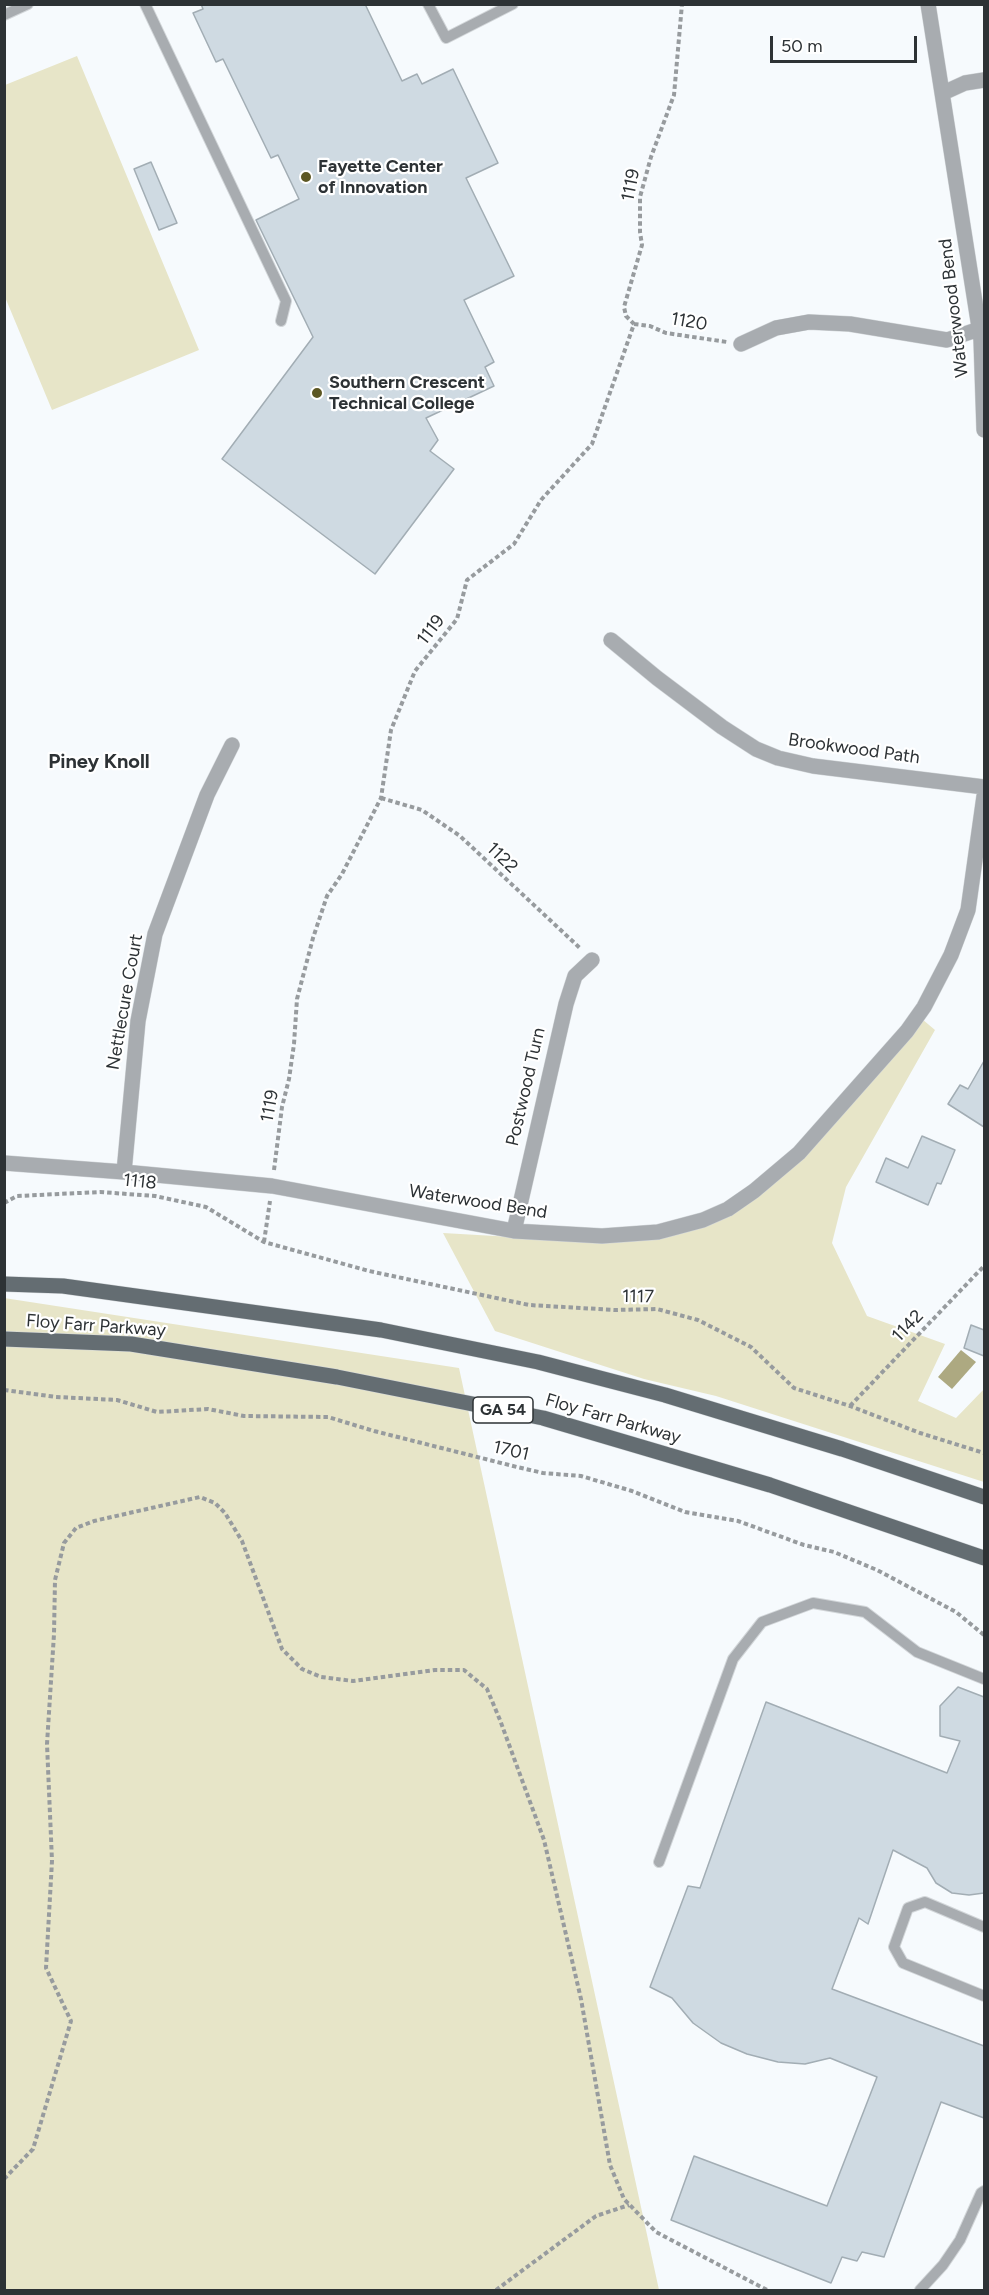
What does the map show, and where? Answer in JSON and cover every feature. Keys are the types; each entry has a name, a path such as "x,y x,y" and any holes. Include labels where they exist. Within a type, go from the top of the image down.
{"main road":[{"name":"Floy Farr Parkway","path":"4,1284 63,1286 381,1330 538,1362 665,1395 842,1449 984,1497"},
{"name":"Floy Farr Parkway","path":"4,1339 131,1344 338,1377 543,1418 770,1485 984,1558"}],"street":[{"name":"Waterwood Bend","path":"928,4 979,329 984,430"},
{"path":"943,93 965,83 984,80"},
{"path":"741,344 776,328 809,322 850,324 947,340 979,329"},
{"name":"Brookwood Path","path":"611,640 722,727 756,749 778,758 813,766 984,787"},
{"name":"Nettlecure Court","path":"124,1172 138,1021 155,934 207,795 232,745"},
{"name":"Waterwood Bend","path":"4,1163 272,1186 514,1232 602,1236 658,1232 703,1220 728,1209 754,1191 799,1153 908,1031 939,981 968,910 984,796"},
{"name":"Postwood Turn","path":"514,1232 566,1004 575,976 592,960"}],"lane":[{"path":"4,15 28,4"},
{"path":"145,4 286,301 281,321"},
{"path":"428,4 446,38 513,4"},
{"path":"659,1862 733,1659 762,1622 813,1603 865,1612 917,1652 984,1679"},
{"path":"984,1927 925,1902 909,1908 894,1947 903,1963 984,1996"},
{"path":"920,2290 943,2265 960,2240 981,2193 984,2191"}],"path":[{"name":"1119","path":"264,1242 282,1107 294,1044 297,999 327,896 342,874 381,798 391,730 415,671 457,619 467,580 513,544 541,500 592,444 633,324 626,316 624,308 642,245 640,196 651,157 674,95 682,4"},
{"name":"1120","path":"633,324 650,326 666,333 741,344"},
{"name":"1122","path":"381,798 422,810 460,836 592,960"},
{"name":"1118","path":"4,1203 17,1196 65,1193 100,1192 154,1196 206,1207 264,1242"},
{"name":"1117","path":"264,1242 369,1271 529,1305 615,1310 657,1309 698,1320 751,1347 794,1388 984,1453"},
{"name":"1142","path":"850,1406 984,1266"},
{"name":"1701","path":"4,1390 56,1397 117,1400 157,1412 208,1409 244,1416 328,1417 517,1467 543,1473 581,1476 632,1491 685,1512 738,1521 804,1545 834,1552 877,1570 956,1612 984,1635"},
{"path":"4,2179 33,2149 71,2021 46,1968 52,1861 46,1744 54,1634 55,1580 64,1543 76,1528 94,1521 200,1497 214,1503 225,1514 242,1541 282,1649 302,1669 321,1677 353,1681 435,1670 464,1670 487,1689 501,1720 544,1840 581,1999 610,2165 624,2199 656,2232 767,2290"},
{"path":"496,2290 596,2216 629,2205"}],"shaded area":[{"path":"77,56 199,350 52,410 5,297 5,85"},
{"path":"922,1019 935,1030 846,1187 832,1243 867,1316 945,1344 918,1401 956,1418 984,1389 984,1482 716,1396 644,1379 495,1331 443,1233 616,1243 705,1226 806,1154"},
{"path":"4,1298 459,1368 659,2290 5,2290"},
{"path":"961,1350 976,1362 952,1389 938,1377"}],"building":[{"path":"201,4 365,4 402,81 417,74 422,84 453,69 498,163 466,178 514,276 464,300 494,362 485,367 494,386 426,418 438,440 430,451 454,469 375,574 222,459 313,337 256,220 299,199 278,155 271,158 223,59 216,62 193,13 203,9"},
{"path":"151,162 177,223 159,230 134,169"},
{"path":"984,1061 984,1127 948,1104 960,1085 968,1089"},
{"path":"922,1136 955,1150 941,1184 937,1183 928,1205 876,1182 886,1158 908,1168"},
{"path":"971,1325 984,1330 984,1356 964,1348"},
{"path":"958,1687 984,1697 984,1893 969,1895 952,1893 936,1883 927,1868 893,1850 868,1924 859,1918 832,1989 984,2046 984,2118 941,2102 884,2257 862,2252 857,2261 842,2257 831,2283 671,2220 694,2156 827,2206 877,2077 830,2058 805,2064 778,2062 747,2054 721,2043 693,2023 672,1998 650,1987 688,1886 700,1888 766,1702 947,1773 960,1741 940,1736 940,1706"}],"place":[{"name":"Fayette Center of Innovation","path":"306,177"},
{"name":"Southern Crescent Technical College","path":"317,393"}],"district":[{"name":"Piney Knoll","path":"99,762"}]}
